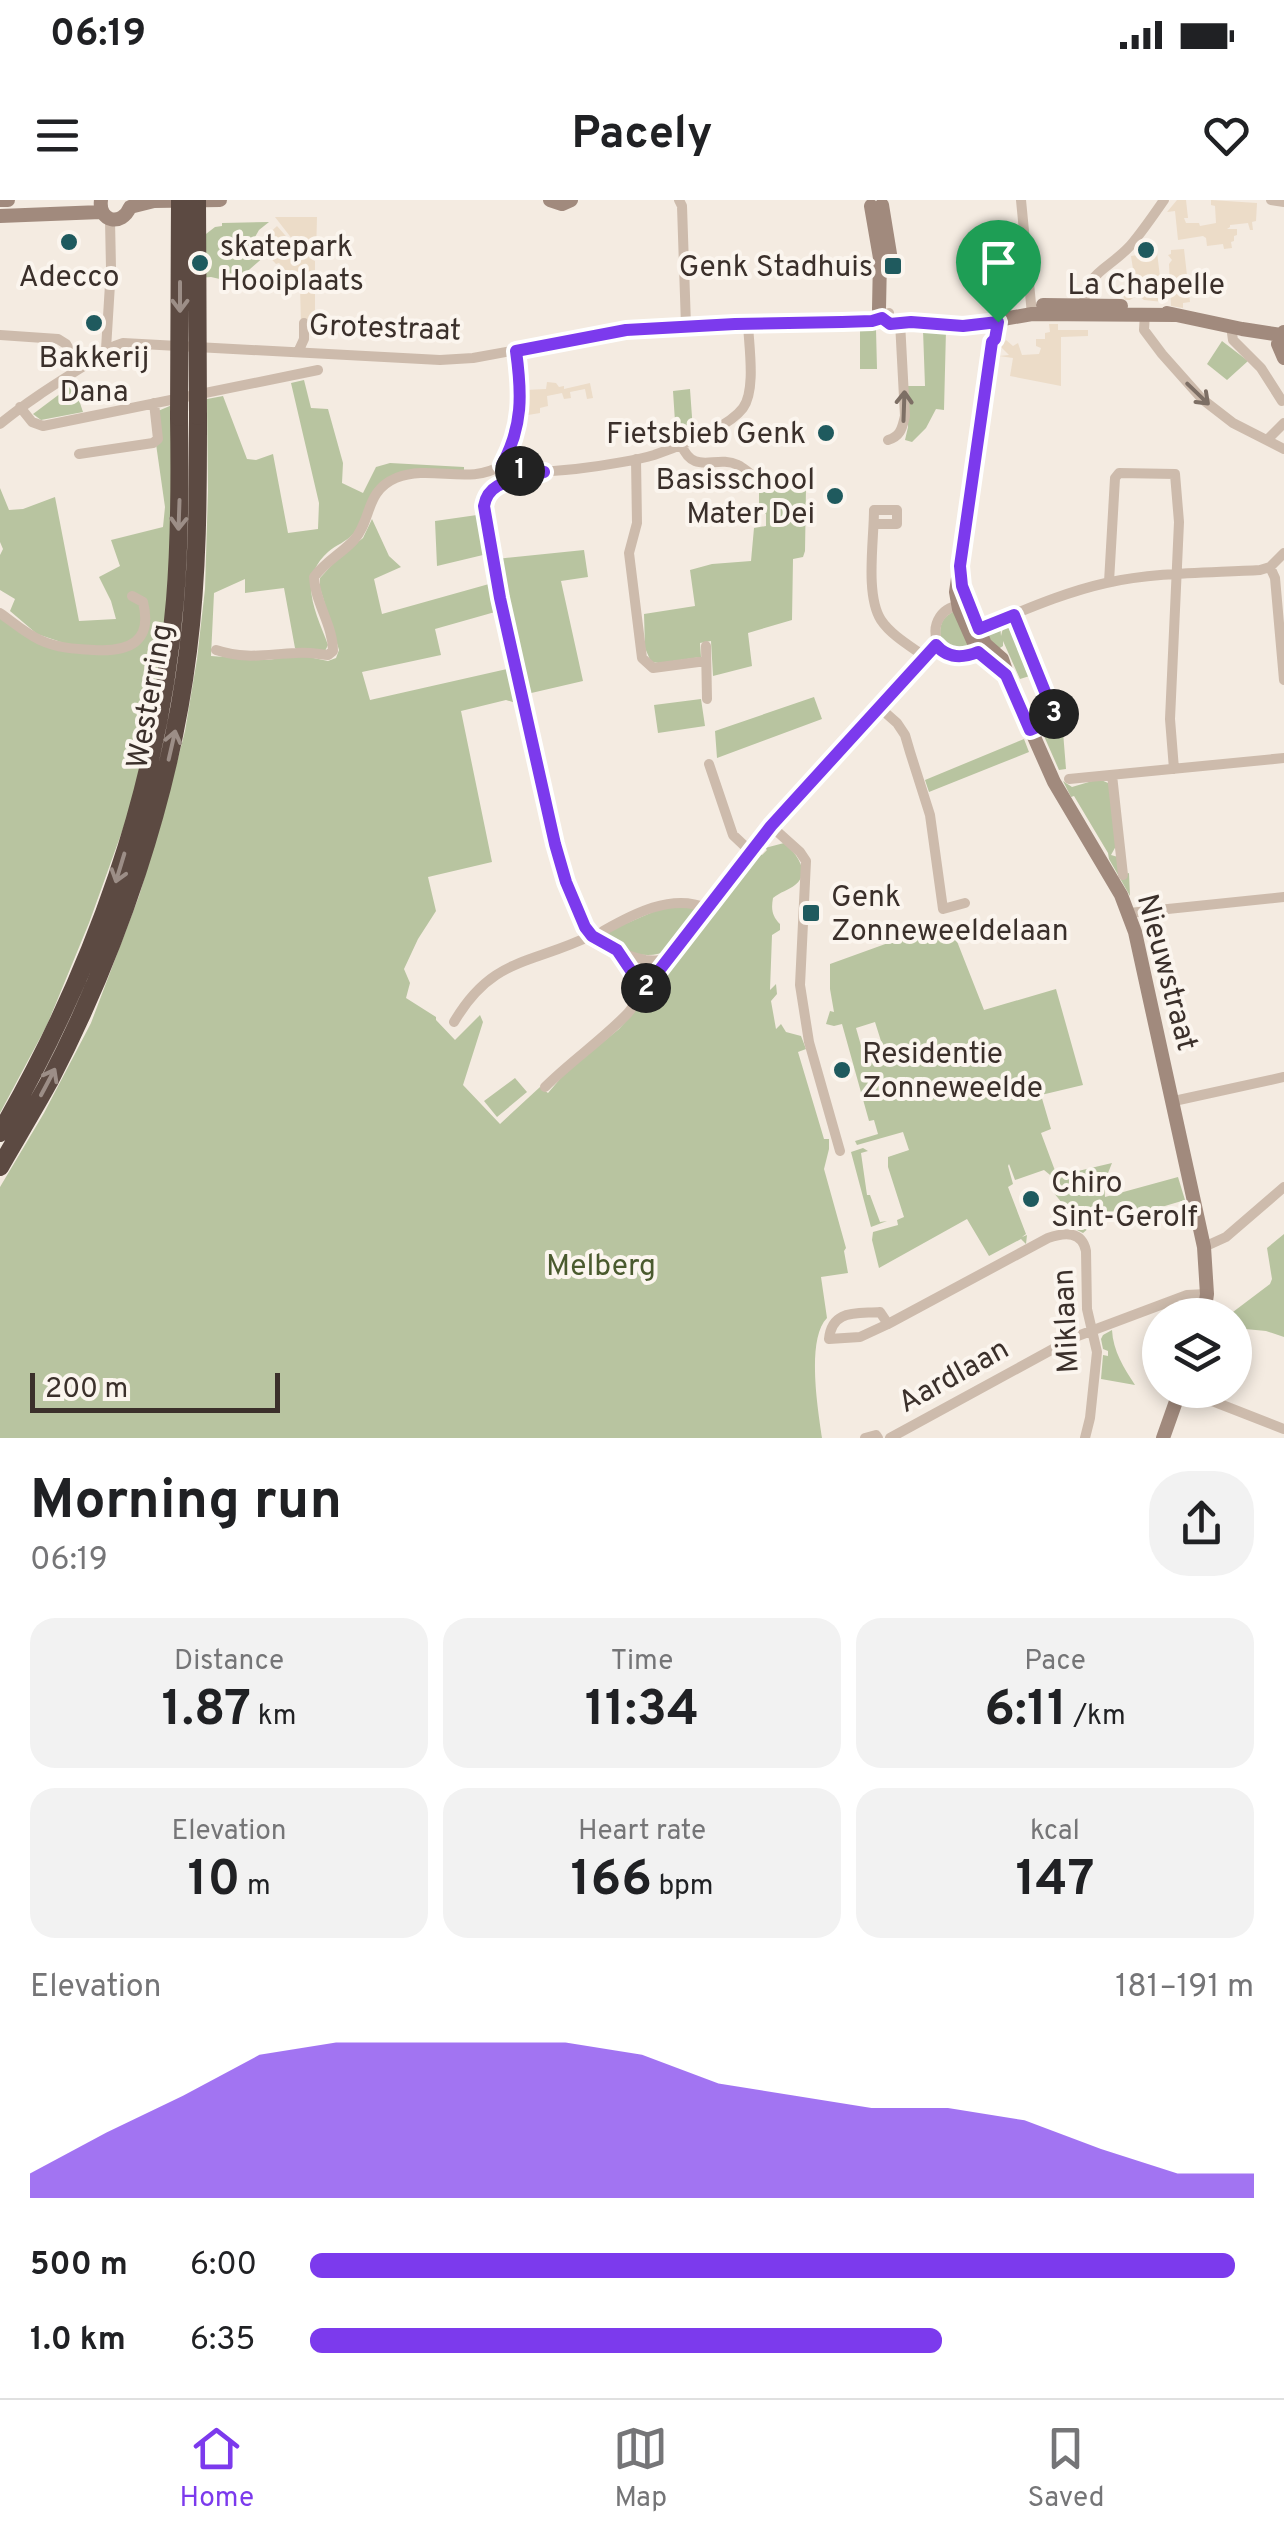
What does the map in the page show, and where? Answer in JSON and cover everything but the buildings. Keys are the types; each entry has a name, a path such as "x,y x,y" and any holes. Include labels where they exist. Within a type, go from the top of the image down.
{"highway":[{"name":"Westerring","path":"0,1167 49,1081 84,1008 135,878 174,736 188,651 197,548 180,200"},
{"name":"Westerring","path":"0,1133 44,1052 93,943 114,888 155,740 175,602 189,417 197,200"}],"street":[{"path":"0,200 8,200"},
{"path":"0,216 126,216 129,204 220,200"},
{"path":"550,200 562,204 571,200"},
{"path":"679,200 686,326"},
{"path":"1022,200 1032,310"},
{"path":"1083,309 1084,292 1090,282 1127,250 1164,200"},
{"path":"1271,200 1284,202"},
{"path":"876,203 879,309 890,318 900,338 905,392 902,430 888,440"},
{"path":"106,349 112,244 107,213"},
{"path":"1083,309 1127,303 1145,312"},
{"path":"1083,309 1177,312 1282,342"},
{"name":"Grotestraat","path":"107,336 123,343 440,360 516,351 598,334 686,326 890,318 963,326 1032,310 1083,309"},
{"path":"1145,312 1144,330 1202,399 1233,423 1284,449"},
{"name":"Nieuwstraat","path":"992,318 992,342 956,592 982,648 1006,675 1058,788 1121,895 1136,932 1204,1246 1206,1298"},
{"path":"298,352 304,339 304,322"},
{"path":"644,990 617,950 585,927 573,900 555,844 500,598 484,506 491,488 544,472 636,460 732,419 748,398 748,324"},
{"path":"1236,328 1234,340 1261,368 1282,400"},
{"path":"0,335 58,339 66,344 79,368"},
{"name":"Grotestraat","path":"0,424 106,349 123,343"},
{"path":"216,650 268,658 300,652 328,656 333,652 314,590 314,576 353,541 370,504 394,478 418,473 477,475 502,465 519,424 516,351"},
{"path":"20,408 32,422 43,426 318,370"},
{"path":"80,454 153,443 158,439 154,403"},
{"path":"1268,440 1284,422"},
{"path":"681,444 691,459 699,463 729,463 759,479 792,480"},
{"path":"636,460 637,523 628,552 642,658 653,668 706,662"},
{"path":"502,465 507,470 544,472"},
{"path":"1109,582 1116,478 1119,474 1175,474 1178,522 1170,719 1174,768"},
{"path":"874,524 872,584 876,608 890,630 924,656"},
{"path":"974,631 1066,594 1109,582 1260,570 1270,567 1284,553"},
{"path":"1270,567 1275,578 1284,680"},
{"path":"0,613 39,640 61,648 110,651 125,649 143,634 143,602 132,596"},
{"path":"964,606 948,609 941,616 934,632 936,645 945,654 955,656 966,656 982,648"},
{"path":"1014,615 1056,719 1030,730"},
{"path":"545,1087 628,1014 750,851 936,645"},
{"path":"706,646 707,699"},
{"path":"880,708 898,723 905,735 930,815 943,909 965,903"},
{"path":"1069,779 1284,758"},
{"path":"709,764 732,835 750,851"},
{"path":"1112,775 1116,854 1124,876"},
{"path":"771,826 806,862 800,985 806,1028 840,1151"},
{"path":"1129,913 1284,896"},
{"path":"454,1022 466,1002 500,971 598,933 639,911 688,904 706,908"},
{"path":"617,950 645,960 667,960"},
{"path":"1174,1100 1284,1078"},
{"path":"1204,1246 1226,1237 1284,1187"},
{"name":"Miklaan","path":"888,1324 880,1312 843,1316 834,1321 829,1340 860,1337 888,1324 1048,1238 1079,1236 1084,1242 1087,1309 1097,1352 1085,1438"},
{"name":"Aardlaan","path":"890,1438 1075,1336 1187,1295 1206,1294"},
{"path":"1163,1438 1175,1408"},
{"path":"1229,1408 1284,1429"},
{"name":"Aardlaan","path":"865,1438 878,1438"}],"green space":[{"path":"269,222 251,244 255,254 265,256 242,276 171,280 171,261 215,227 222,223"},
{"path":"860,329 876,329 877,369 860,369"},
{"path":"923,330 946,330 944,410 936,409 926,428 912,442 905,440 908,386 925,386"},
{"path":"1222,341 1248,361 1227,380 1207,364"},
{"name":"Melberg","path":"304,380 311,408 328,409 343,463 342,483 363,493 376,467 390,463 464,467 464,472 392,475 353,534 319,563 311,585 328,645 325,651 295,648 284,588 245,593 245,579 214,593 211,656 268,660 299,655 328,661 336,658 339,650 320,578 363,538 372,519 389,556 401,567 374,579 382,614 489,584 495,612 435,629 441,655 362,672 370,700 507,669 516,703 506,700 461,711 492,862 428,877 436,911 404,969 410,983 406,998 436,1017 455,1040 480,1015 483,1022 463,1085 500,1124 540,1087 548,1093 566,1072 619,1029 756,851 762,855 765,848 784,843 800,862 800,880 773,898 780,930 772,935 770,990 776,984 777,994 771,1001 776,1029 781,1024 786,1032 801,1036 806,1049 798,1052 824,1139 829,1139 824,1169 846,1248 848,1273 821,1277 827,1318 817,1342 815,1375 822,1438 0,1438 0,1187 91,1023 139,896 162,820 185,731 205,589 207,399 223,396 247,459 273,454 288,533 318,529 319,503 291,383"},
{"path":"69,387 83,412 41,420 33,414"},
{"path":"690,389 693,431 676,437 673,391"},
{"path":"172,405 172,541 166,628 152,716 129,812 47,1025 0,1113 0,618 25,635 61,642 37,634 10,611 15,599 0,590 0,488 9,510 55,497 79,621 116,619 99,577 120,566 111,540 163,527 165,507 156,444 158,411"},
{"path":"759,486 806,487 805,551 803,557 793,559 792,620 748,633 752,666 713,676 711,641 700,643 701,657 651,662 645,648 644,614 695,606 690,570 751,561 754,528 766,526 766,514 759,513"},
{"path":"477,515 483,555 437,566 435,521"},
{"path":"584,550 588,577 561,581 583,681 527,694 527,704 496,559"},
{"path":"958,609 974,648 960,652 941,644 940,637 944,619"},
{"path":"1015,623 1036,674 1020,679 1003,641 1003,646 995,651 986,638 991,628 1000,624 1001,636 1003,628"},
{"path":"814,697 822,719 717,758 715,731"},
{"path":"701,699 705,726 658,733 654,705"},
{"path":"1062,719 1066,769 1059,770 1040,727"},
{"path":"1024,739 1029,752 929,792 925,780"},
{"path":"1099,779 1111,789 1116,846 1111,855 1118,857 1126,874 1129,873 1130,896 1063,781 1072,787"},
{"path":"662,908 697,908 698,913 669,949 643,955 601,937 602,934"},
{"path":"949,921 984,1010 1056,989 1083,1085 1041,1095 1051,1129 1041,1133 1057,1176 1112,1163 1104,1183 1105,1197 1178,1177 1185,1200 1118,1220 1099,1219 1098,1227 1083,1233 1077,1230 1078,1224 1057,1224 1057,1220 1099,1215 1059,1215 1062,1203 1054,1193 1055,1179 1044,1170 1015,1180 1009,1164 1013,1184 1008,1187 1026,1234 1022,1237 1027,1235 1026,1244 1021,1239 989,1256 967,1219 879,1268 873,1232 898,1225 897,1220 904,1217 888,1157 909,1150 903,1132 857,1145 855,1141 878,1134 874,1120 869,1121 842,1024 826,1024 830,1011 834,1012 830,964","holes":["875,1022 886,1057 866,1063 856,1028"]},
{"path":"515,1078 527,1092 497,1117 484,1101"},
{"path":"863,1148 868,1151 861,1153 867,1195 880,1222 887,1221 871,1227 851,1152"},
{"path":"1284,1234 1284,1337 1252,1330 1251,1298 1272,1279 1267,1248"},
{"path":"1112,1330 1117,1352 1135,1385 1101,1379 1103,1355 1108,1356 1108,1351 1103,1349 1101,1339"}],"shaded area":[{"path":"1177,200 1186,200 1186,223 1216,223 1211,200 1257,203 1256,221 1252,222 1253,230 1248,223 1230,225 1227,229 1237,229 1232,248 1224,249 1223,244 1207,246 1203,236 1178,240 1175,211 1167,212"},
{"path":"275,217 317,217 316,255 309,258 315,261 315,323 301,323 300,287 262,249 266,246 261,241 277,226 292,243 280,258 296,244"},
{"path":"1184,249 1190,302 1183,303 1183,308 1171,306 1172,260 1168,255 1171,250"},
{"path":"1157,252 1163,302 1144,300 1138,295 1125,300 1122,294 1133,269 1131,256"},
{"path":"1049,324 1058,324 1058,330 1088,330 1088,336 1061,337 1061,386 1010,376 1013,358 999,356 1009,355 1001,341 1013,346 1018,343 1022,355 1039,354 1041,348 1036,346 1036,339 1045,339 1045,333 1050,332"},
{"path":"547,382 564,389 590,383 593,398 587,399 585,389 570,392 571,398 564,399 562,393 547,396 548,406 540,408 540,413 528,415 525,390 546,389"}],"place":[{"name":"Adecco","path":"69,242"},
{"name":"La Chapelle","path":"1146,250"},
{"name":"skatepark Hooiplaats","path":"200,263"},
{"name":"Genk Stadhuis","path":"893,266"},
{"name":"Bakkerij Dana","path":"94,323"},
{"name":"Fietsbieb Genk","path":"826,433"},
{"name":"Basisschool Mater Dei","path":"835,496"},
{"name":"Genk Zonneweeldelaan","path":"811,913"},
{"name":"Residentie Zonneweelde","path":"842,1070"},
{"name":"Chiro Sint-Gerolf","path":"1031,1199"}],"route":[{"path":"882,318 890,324 963,326 998,322 960,566 962,586 979,629 1014,615 1056,719 1030,730 1006,675 992,660 978,652 961,657 945,654 936,645 771,826 644,990 617,950 592,936 585,927 566,882 500,598 484,506 486,496 491,488 544,472 507,470 502,465 519,424 516,351 598,334 696,325 882,318"}]}
